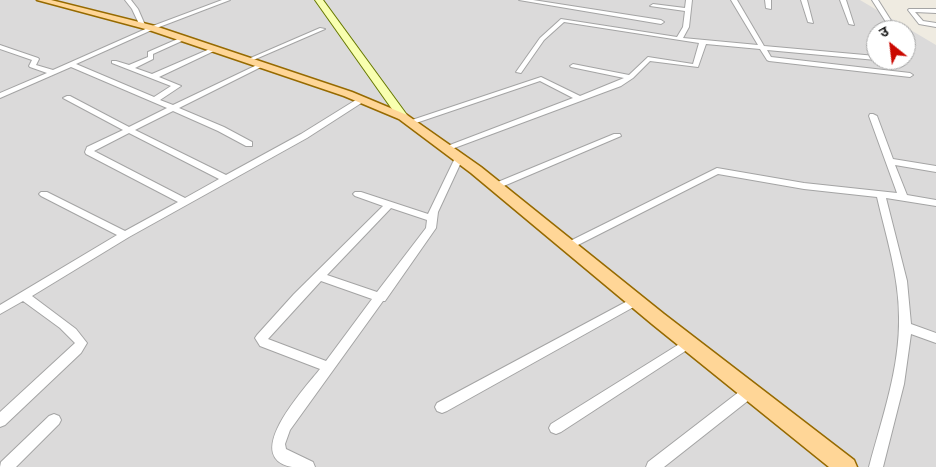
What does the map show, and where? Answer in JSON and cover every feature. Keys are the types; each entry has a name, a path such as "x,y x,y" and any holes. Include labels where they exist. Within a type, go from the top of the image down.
{"main road":[{"path":"41,0 147,26 362,100 407,120 496,186 635,301 846,467"}],"street":[{"path":"128,0 147,26"},
{"path":"0,96 147,26 227,0"},
{"path":"319,0 407,120 542,78 579,98"},
{"path":"522,0 586,7 661,22"},
{"path":"679,39 686,27 689,0"},
{"path":"734,0 766,57 772,60 910,74"},
{"path":"768,0 769,8"},
{"path":"804,0 811,22"},
{"path":"843,0 852,24"},
{"path":"875,0 888,20"},
{"path":"647,20 654,3 688,10"},
{"path":"571,21 586,7"},
{"path":"936,11 911,10 921,23 936,25"},
{"path":"519,72 542,39 559,21 571,21 703,42 866,57"},
{"path":"186,202 89,152 91,148 174,109 255,63 322,29"},
{"path":"129,68 151,58 150,53 182,39"},
{"path":"446,148 618,84 631,77 649,58 694,66 698,65 703,42"},
{"path":"0,46 36,59 32,66 52,72"},
{"path":"152,76 214,49"},
{"path":"114,62 177,87 155,100"},
{"path":"70,64 155,100 248,144"},
{"path":"573,66 631,77"},
{"path":"67,98 226,179"},
{"path":"0,310 125,235 304,136 362,100"},
{"path":"873,116 903,197"},
{"path":"496,186 617,136"},
{"path":"308,467 282,456 278,450 278,440 285,426 431,228 434,208 459,158"},
{"path":"890,161 936,169"},
{"path":"568,246 717,171 804,186 880,194 936,203"},
{"path":"44,194 125,235"},
{"path":"358,194 432,219"},
{"path":"876,467 899,375 906,327 904,300 880,194"},
{"path":"329,367 264,343 261,338 389,205"},
{"path":"319,276 381,298"},
{"path":"0,421 77,350 81,343 80,339 60,322 24,296"},
{"path":"442,407 635,301"},
{"path":"906,327 936,338"},
{"path":"556,428 689,343"},
{"path":"653,467 750,392"},
{"path":"6,467 54,420"}],"shaded area":[{"path":"0,0 860,0 894,20 866,20 866,70 916,70 916,33 936,45 936,467 0,467"}]}
